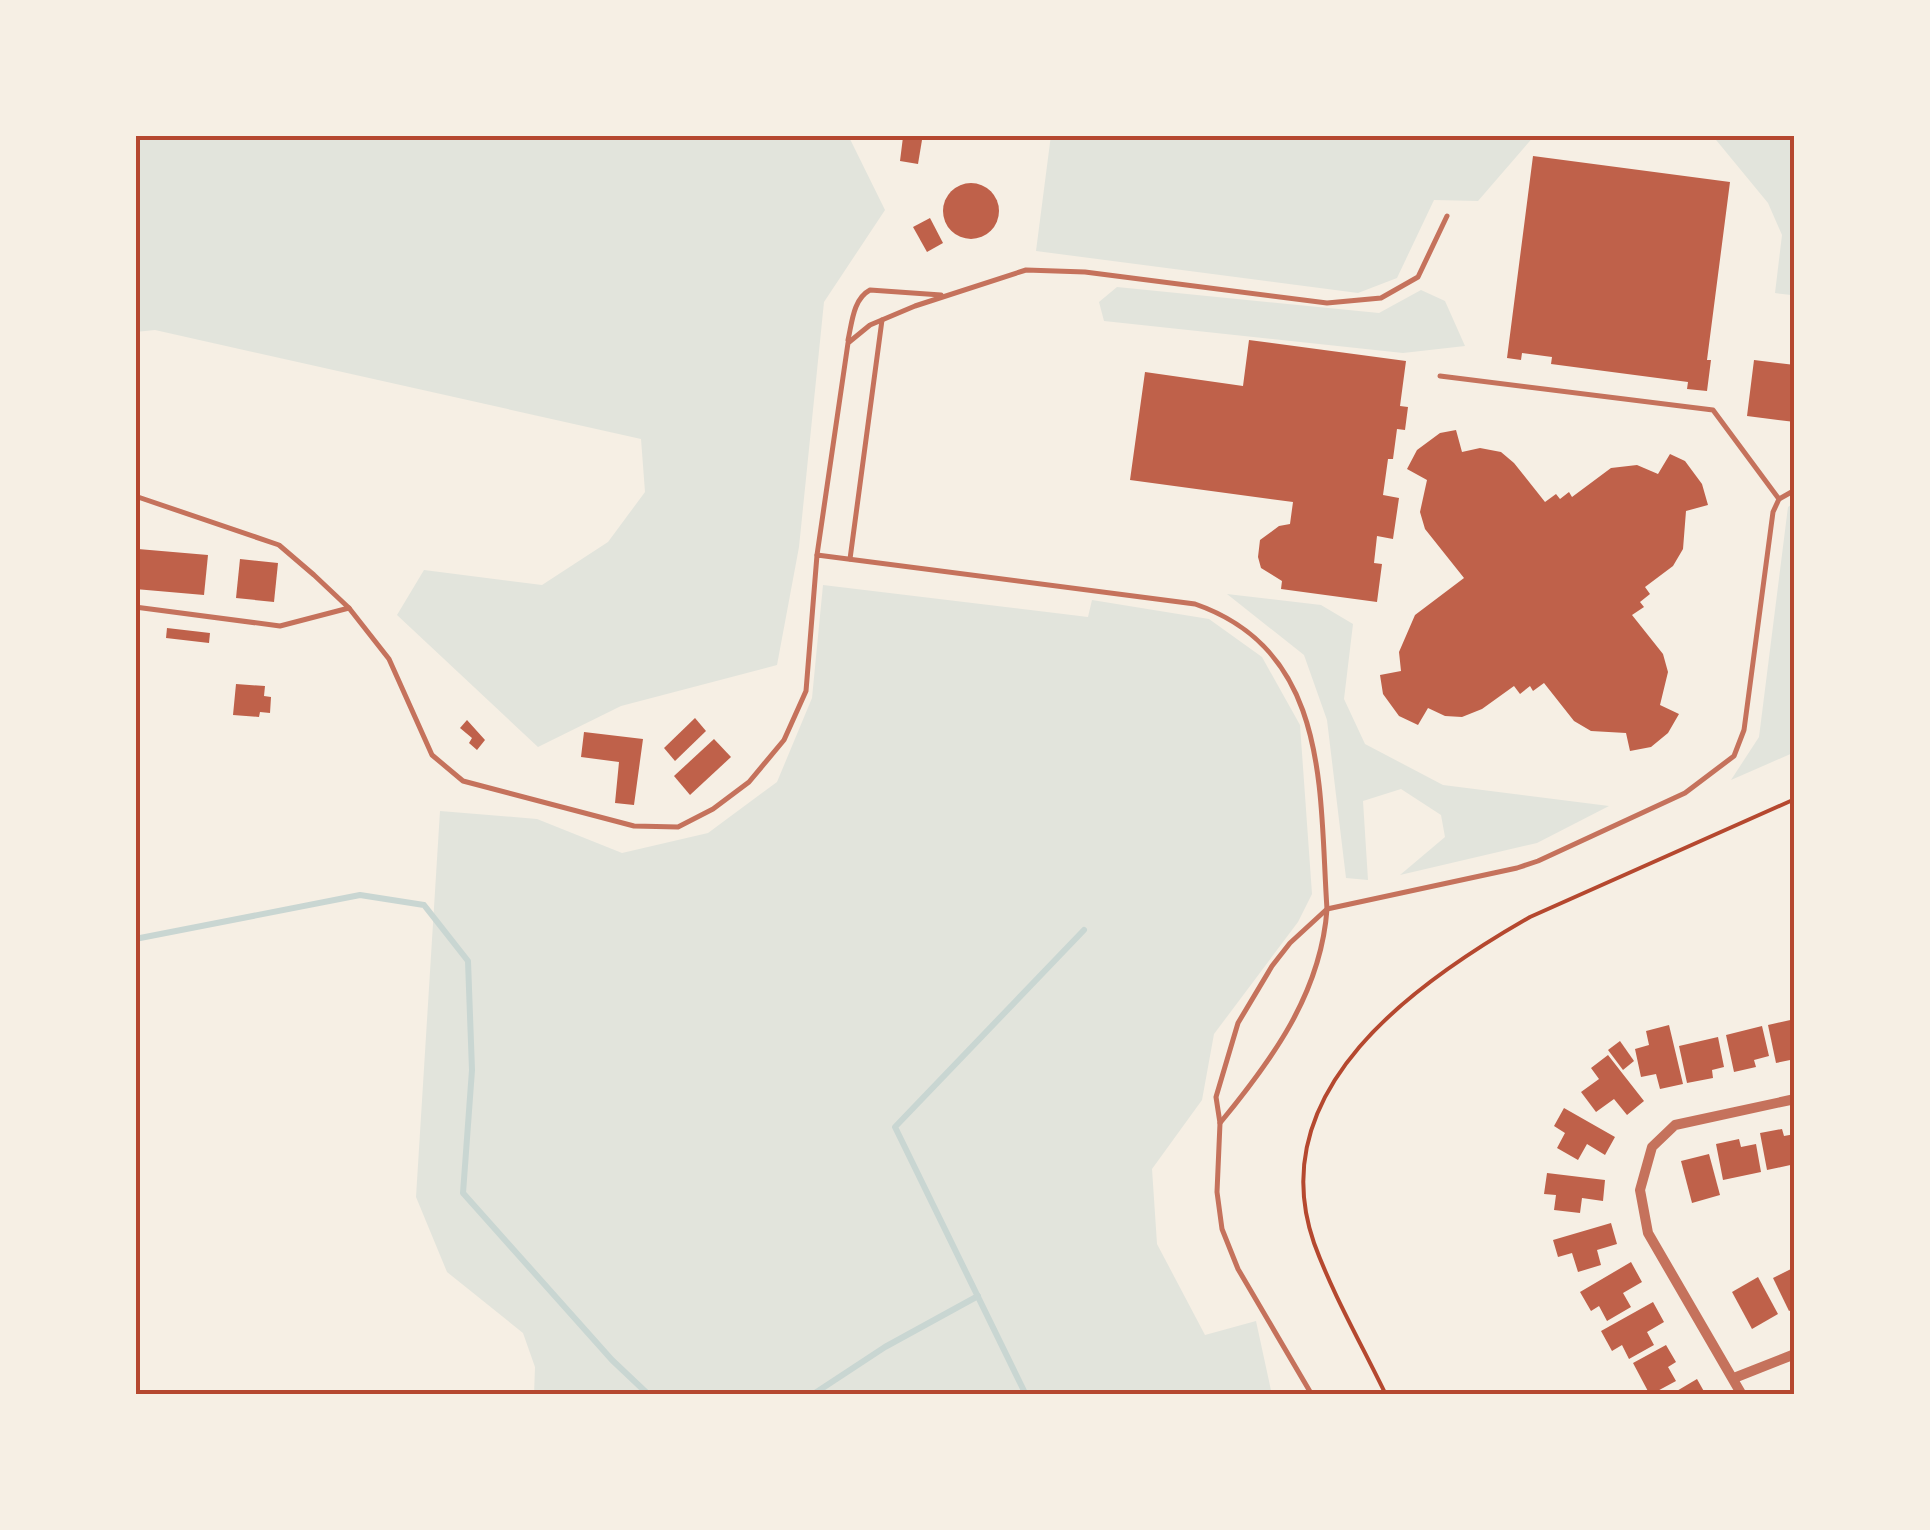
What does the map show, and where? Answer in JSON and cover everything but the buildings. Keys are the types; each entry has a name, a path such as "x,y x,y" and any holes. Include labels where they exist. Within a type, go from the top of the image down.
{"street":[{"path":"1742,1395 1648,1234 1640,1190 1652,1147 1675,1124 1795,1099"},
{"path":"1734,1378 1795,1354"}],"lane":[{"path":"848,343 882,320 944,295 1026,270 1085,272 1326,303 1381,298 1418,277 1447,216"},
{"path":"135,496 278,546 349,608 388,659 432,755 463,781 634,826 678,827 714,809 749,782 784,740 806,690 817,555 848,343 854,310 862,294 870,290 944,295"},
{"path":"850,559 882,320"},
{"path":"1440,376 1713,410 1779,499"},
{"path":"1312,1395 1238,1270 1222,1229 1217,1192 1220,1123 1216,1097 1238,1024 1272,966 1290,943 1327,909 1527,864 1685,793 1734,756 1744,730 1773,512 1779,499 1795,490"},
{"path":"817,555 1195,604 1220,613 1244,629 1286,674 1313,736 1326,931 1313,982 1266,1067 1220,1123"},
{"path":"135,607 280,626 349,608"}],"path":[{"path":"1386,1395 1314,1241 1306,1205 1302,1170 1309,1135 1322,1102 1344,1068 1392,1012 1496,936 1530,917 1795,799"}],"shaded area":[{"path":"135,135 848,135 885,210 824,302 799,547 777,665 621,706 538,747 397,615 424,570 542,585 608,542 645,492 641,439 155,330 135,332"},
{"path":"1051,135 1535,135 1478,201 1434,200 1397,278 1358,293 1036,251"},
{"path":"1712,135 1795,135 1795,271 1791,295 1775,293 1782,235 1768,203"},
{"path":"1117,287 1379,313 1421,290 1445,301 1465,346 1403,353 1104,321 1099,302"},
{"path":"1795,502 1795,752 1731,780 1759,737 1788,507"},
{"path":"823,585 1088,617 1092,600 1209,619 1262,657 1300,725 1312,894 1298,922 1214,1034 1202,1100 1152,1169 1157,1244 1205,1335 1256,1321 1272,1395 534,1395 535,1367 523,1333 447,1272 416,1197 440,811 537,819 622,853 708,833 777,782 812,698"},
{"path":"1227,594 1321,605 1353,624 1344,699 1365,744 1443,785 1609,806 1537,843 1400,875 1445,837 1441,815 1401,789 1363,801 1368,880 1346,878 1327,720 1304,655"}],"waterway":[{"path":"135,939 360,895 424,905 468,961 472,1070 463,1193 612,1360 649,1395"},
{"path":"1026,1395 895,1127 1084,930"},
{"path":"812,1395 885,1347 978,1296"}]}
